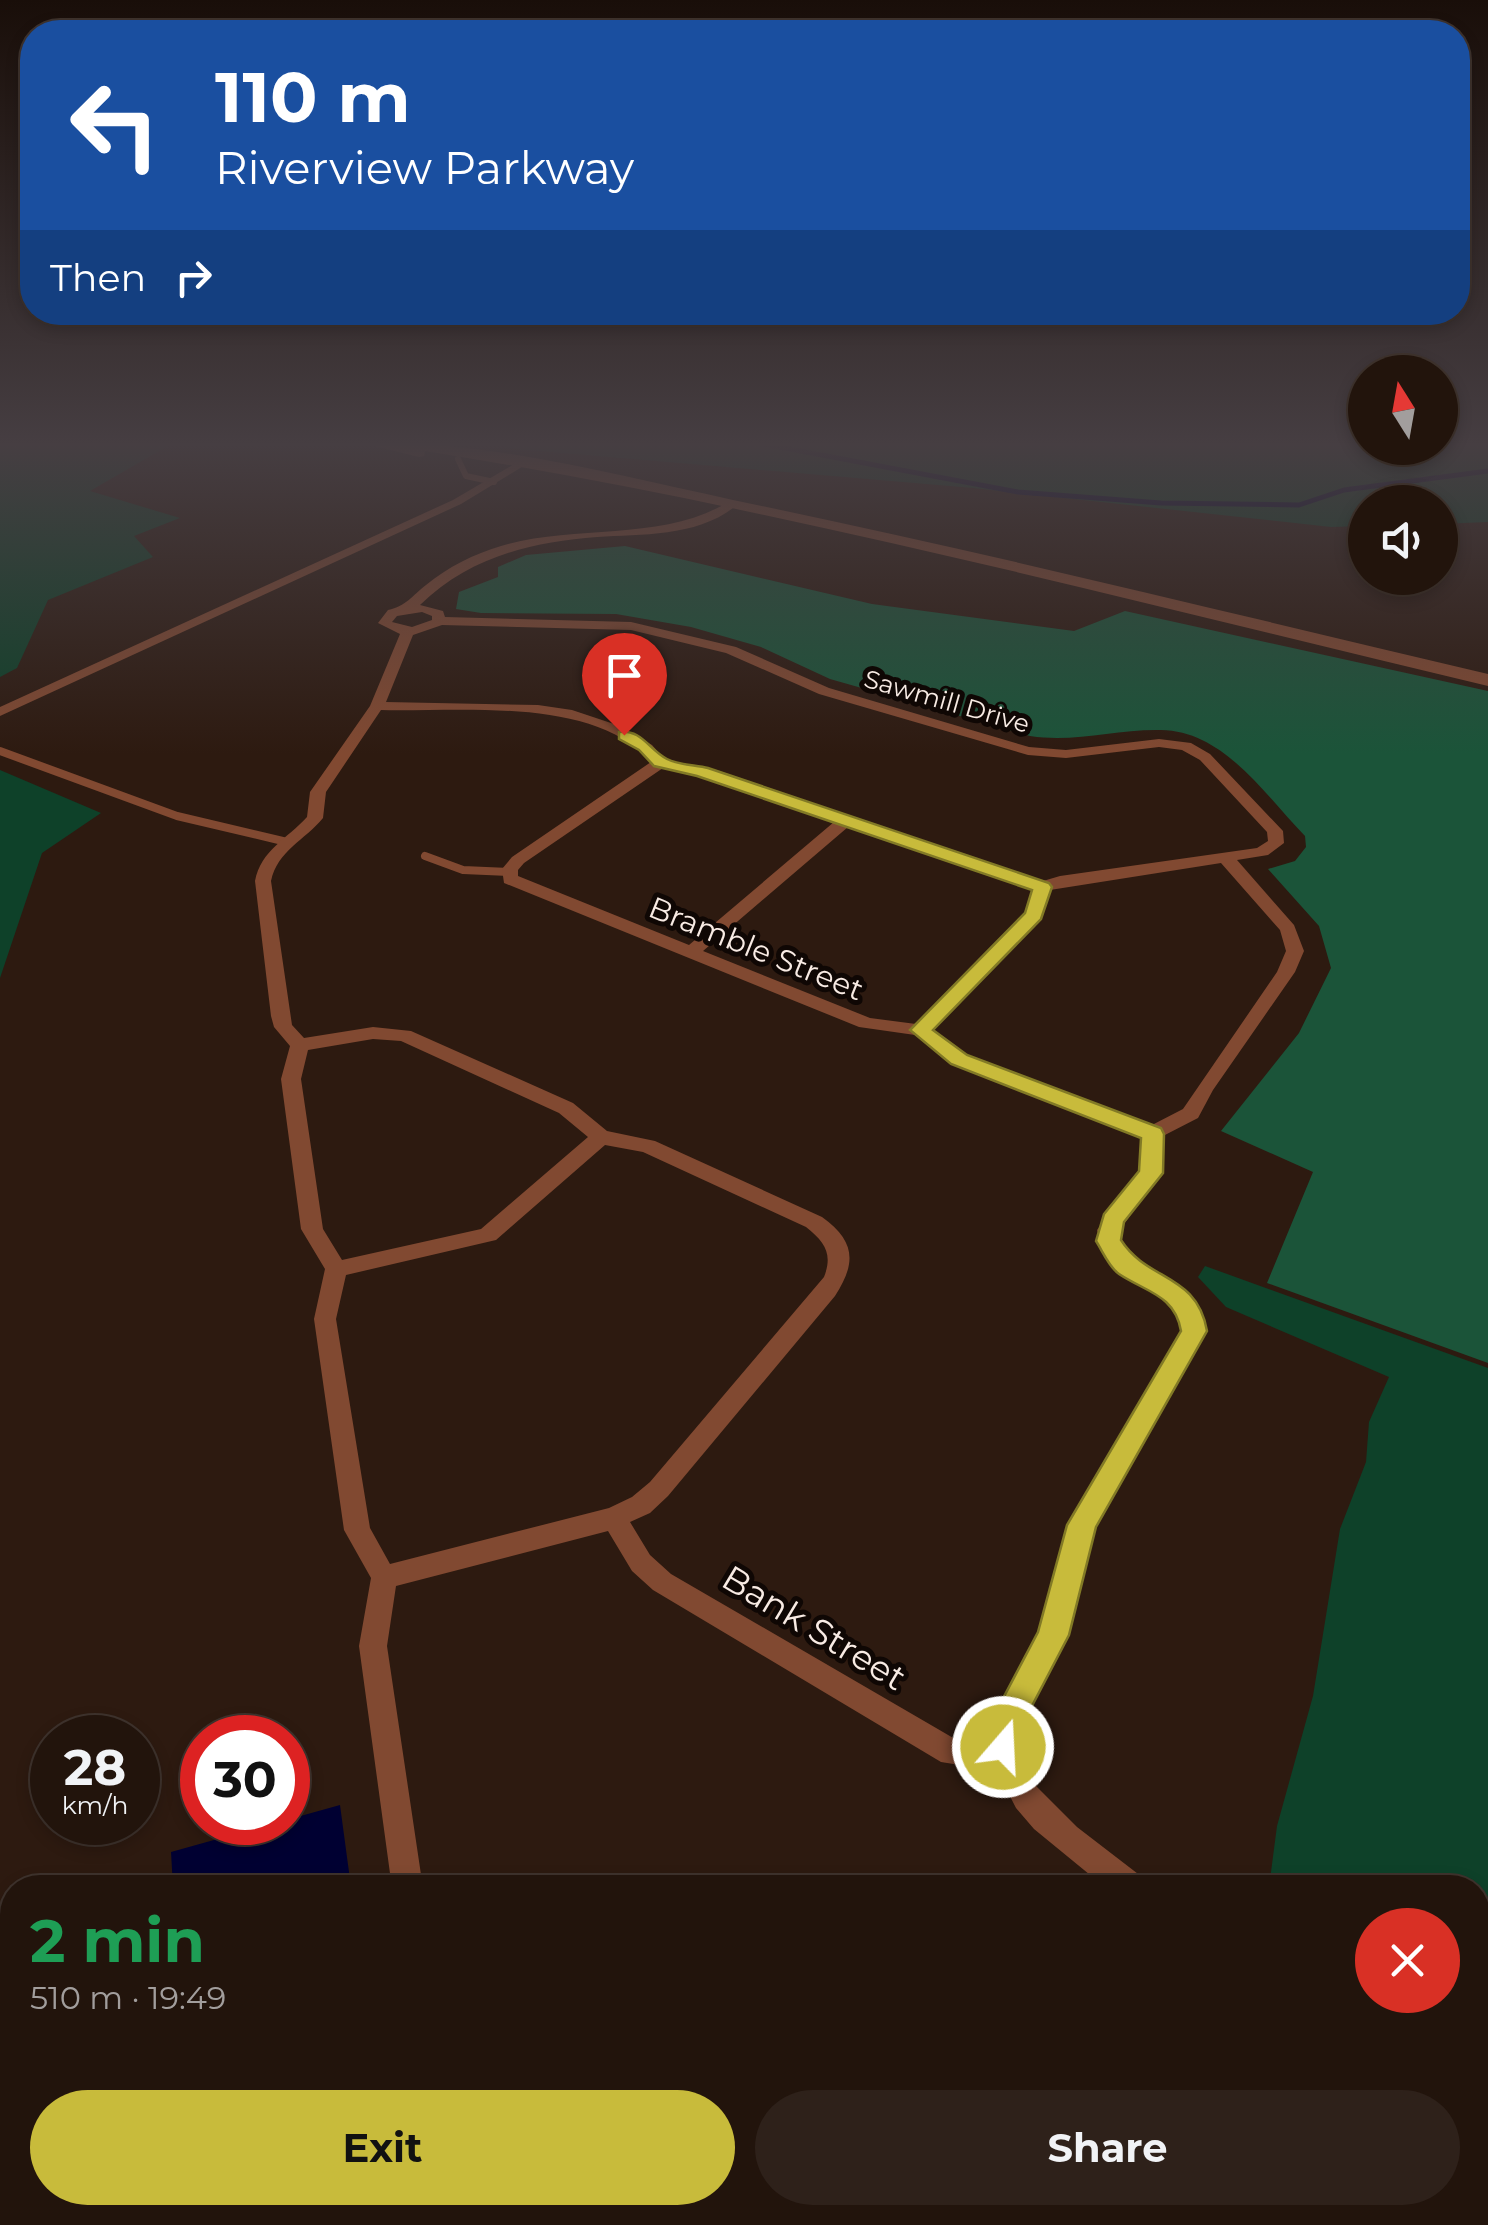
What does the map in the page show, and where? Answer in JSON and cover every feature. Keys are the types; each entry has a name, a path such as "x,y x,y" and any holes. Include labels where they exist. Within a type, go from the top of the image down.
{"street":[{"path":"0,712 355,547"},
{"path":"300,1045 280,1018 263,890 268,861 312,822 318,792 377,706 408,620 440,580 504,547"},
{"path":"436,616 433,601 444,588 487,562 529,547"},
{"path":"917,547 1488,680"},
{"path":"408,620 424,629 436,616"},
{"path":"408,620 436,616"},
{"name":"Sawmill Drive","path":"436,616 631,626 720,646 824,691 1028,752 1066,754 1159,744 1186,746 1204,757 1276,835 1276,843 1267,850 1060,880 1043,887"},
{"path":"377,706 526,709 572,714 614,729 645,746 660,763 702,772 1043,887 1034,915 920,1030 959,1060 1153,1134"},
{"path":"509,872 525,855 660,763"},
{"path":"690,952 845,821"},
{"path":"1153,1134 1196,1108 1204,1089 1286,972 1295,951 1288,929 1225,857"},
{"name":"Bramble Street","path":"509,872 510,879 521,886 866,1024 920,1030"},
{"path":"300,1045 397,1033 566,1108 601,1137 648,1146 814,1222 837,1241 842,1259 828,1290 660,1489 641,1504 614,1518 384,1577"},
{"path":"300,1045 291,1080 312,1229 336,1269 326,1319 352,1492 360,1540 381,1566 384,1577 372,1646 406,1875"},
{"path":"1115,1875 1028,1802 1012,1780 1004,1758 1005,1725 1053,1635 1082,1525 1194,1331 1191,1313 1176,1292 1124,1265 1109,1241 1112,1220 1151,1173 1153,1134"},
{"path":"336,1269 488,1235 601,1137"},
{"name":"Bank Street","path":"614,1518 640,1563 662,1582 950,1752 1004,1758"}],"lane":[{"path":"0,751 184,816 250,836 286,842"},
{"name":"Bramble Street","path":"425,856 463,870 509,872"}],"green space":[{"path":"0,547 144,547 153,557 48,600 17,668 0,677"},
{"path":"629,547 872,604 1074,631 1125,611 1488,691 1488,1363 1267,1283 1313,1172 1221,1131 1299,1033 1331,968 1319,926 1268,869 1295,861 1306,847 1305,836 1241,768 1204,741 1184,733 1144,730 1063,738 1030,736 830,679 761,647 691,627 616,614 481,613 456,609 459,592 498,577 498,567 526,555"},
{"path":"0,770 101,813 42,853 0,978"},
{"path":"1205,1266 1488,1368 1488,1875 1271,1875 1277,1826 1313,1696 1340,1529 1366,1462 1369,1422 1389,1377 1226,1307 1198,1277"}],"shaded area":[{"path":"340,1805 349,1875 172,1875 171,1852 196,1845 310,1845 310,1813"}],"route":[{"path":"624,735 645,746 660,763 694,769 1043,887 1034,915 920,1030 959,1060 1153,1134 1151,1173 1112,1220 1109,1241 1124,1265 1176,1292 1191,1313 1192,1340 1082,1525 1053,1635 1005,1725 1003,1747"}]}
